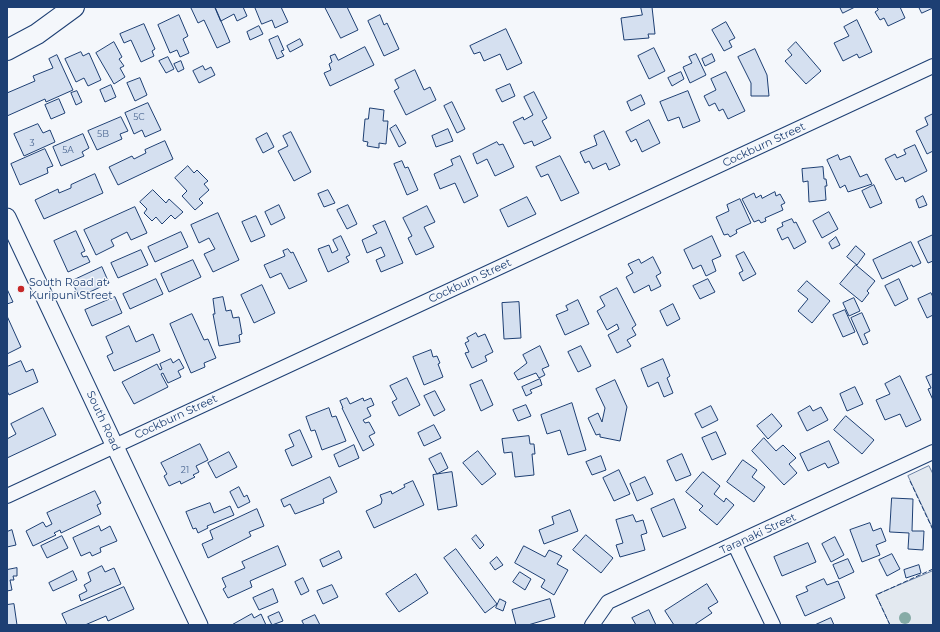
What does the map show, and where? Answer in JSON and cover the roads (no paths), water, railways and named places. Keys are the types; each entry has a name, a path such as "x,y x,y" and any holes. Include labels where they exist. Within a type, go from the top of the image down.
{"main road":[{"path":"7,50 37,34 74,7"}],"street":[{"name":"Cockburn Street","path":"7,496 933,66"},
{"name":"South Road","path":"7,217 199,625"},
{"name":"Taranaki Street","path":"592,625 608,602 933,452"},
{"path":"735,544 773,625"}],"place":[{"name":"South Road at Kuripuni Street","path":"21,289"}]}
